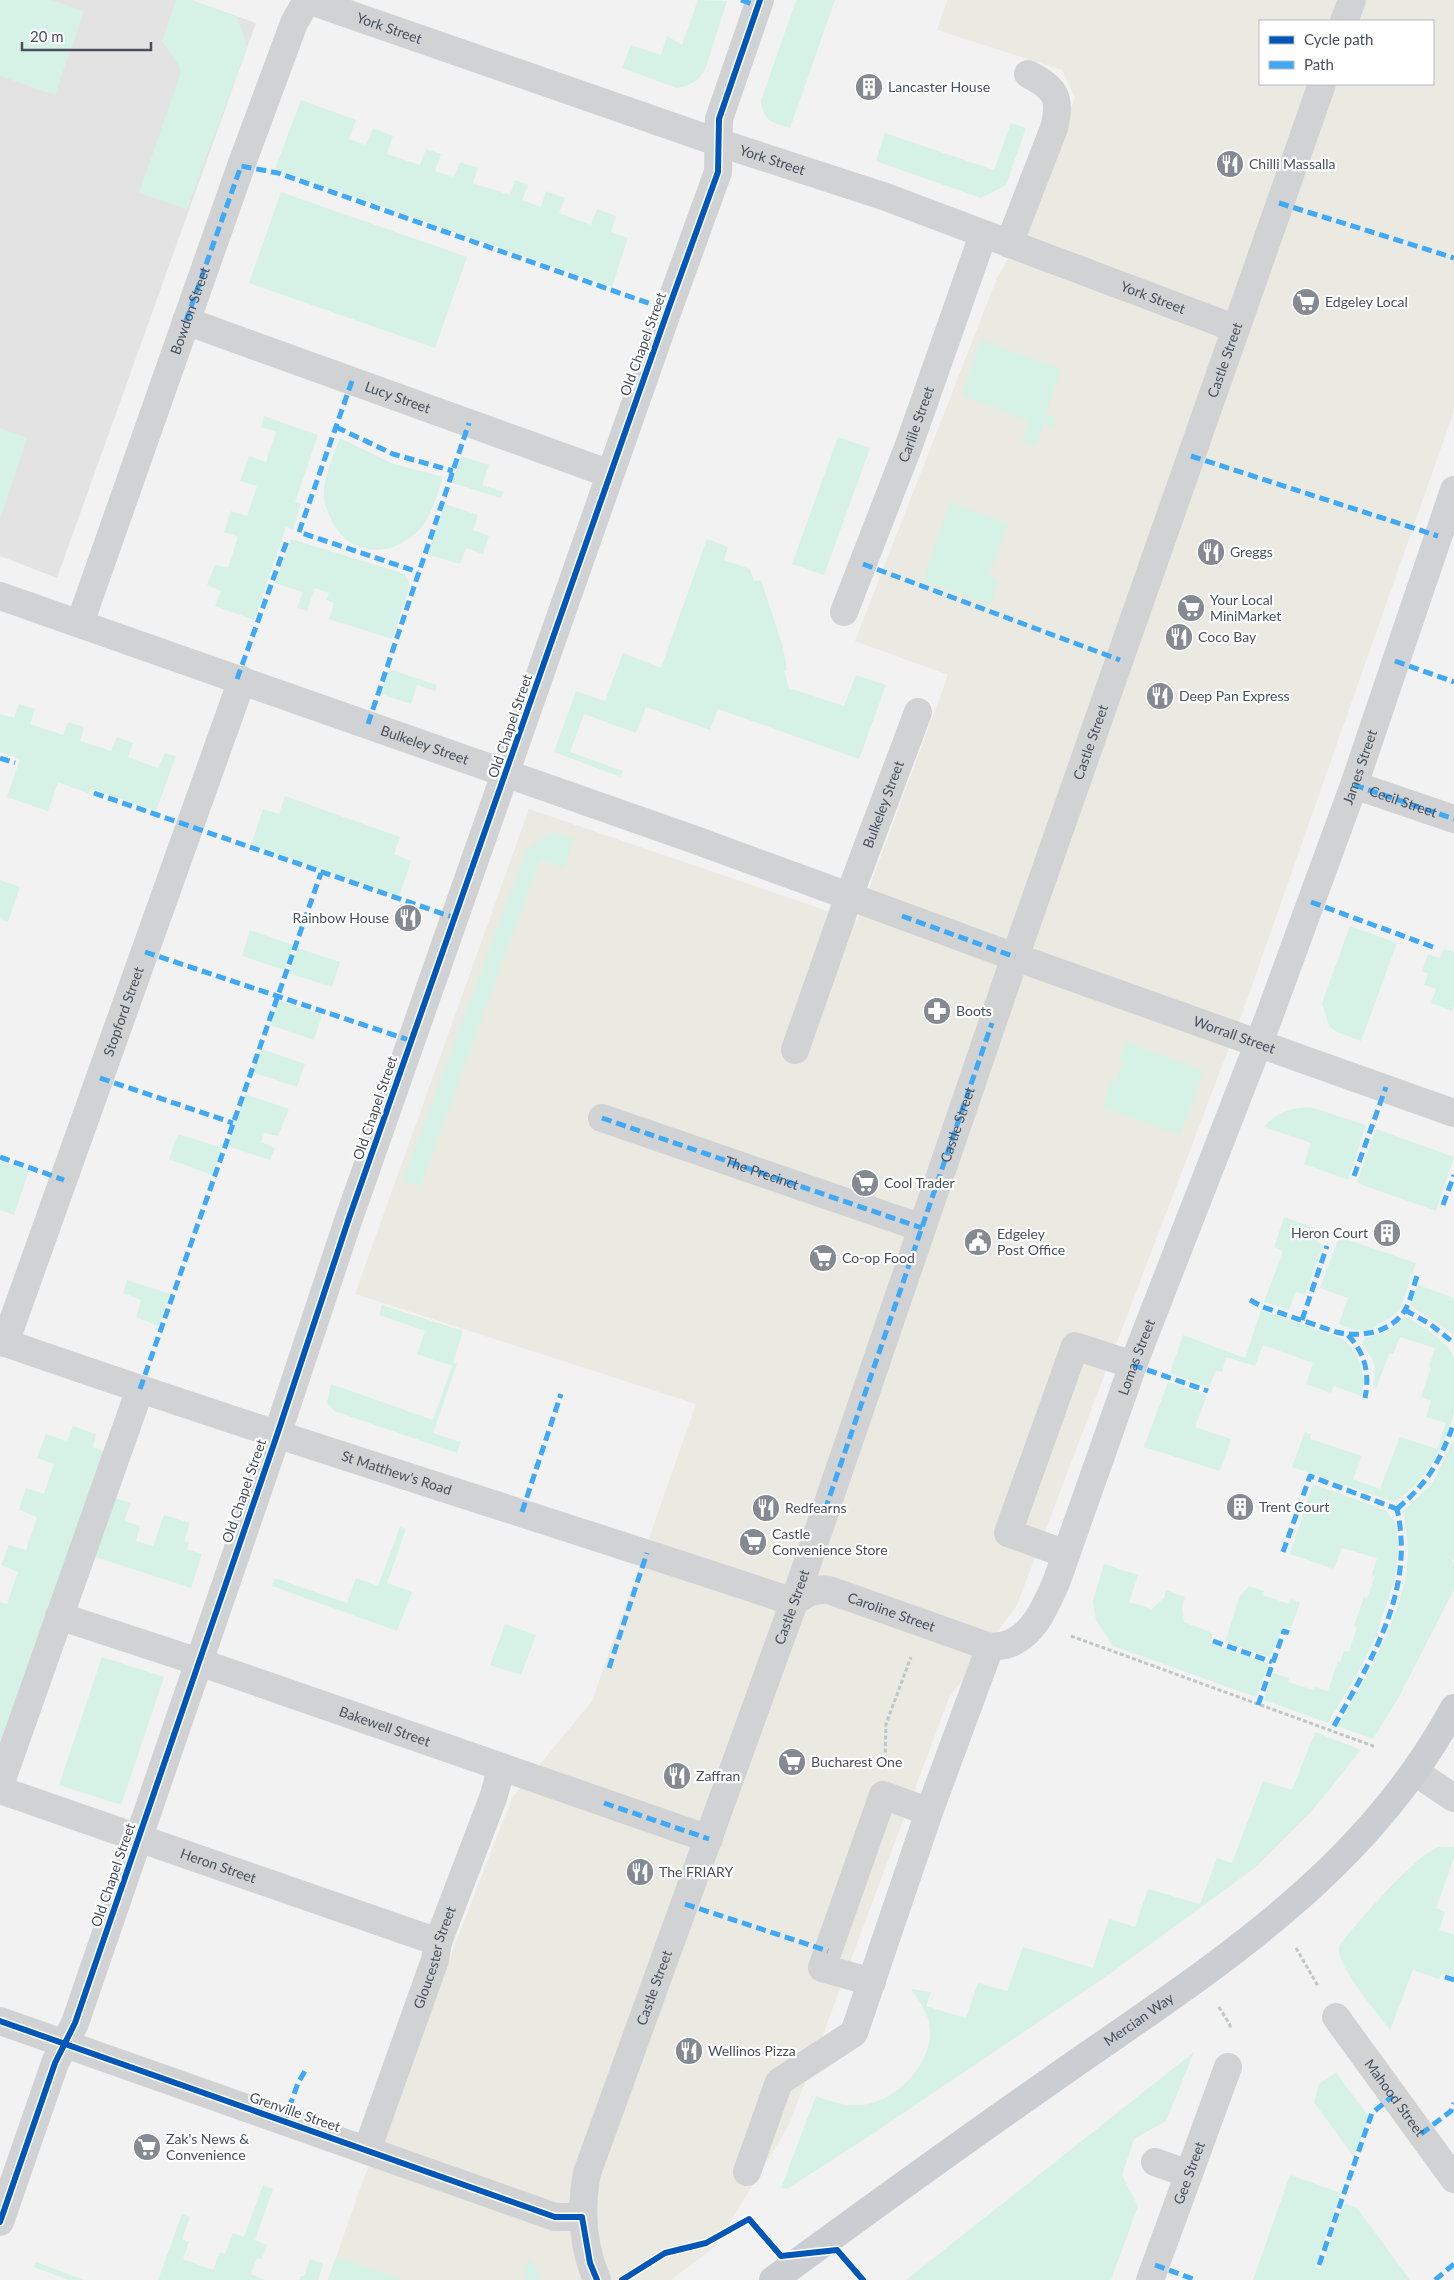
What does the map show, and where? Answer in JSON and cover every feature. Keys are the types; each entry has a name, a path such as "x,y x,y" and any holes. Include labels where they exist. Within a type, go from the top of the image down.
{"main road":[{"name":"Mercian Way","path":"773,2280 925,2170 1201,1976 1278,1916 1353,1847 1384,1812 1415,1772 1454,1708"}],"street":[{"name":"York Street","path":"308,0 717,142 886,197 1234,328"},
{"name":"Bowdon Street","path":"80,623 240,166 294,23 308,0"},
{"name":"Old Chapel Street","path":"0,2222 55,2063 75,2023 277,1435 348,1221 718,172 718,118 760,0"},
{"path":"1344,20 1352,0"},
{"path":"1009,244 1059,112 1058,101 1049,88 1028,74"},
{"name":"Castle Street","path":"597,2280 590,2263 582,2217 587,2173 794,1602 992,1023 1234,328 1322,85"},
{"name":"Carlile Street","path":"844,612 908,445 983,235"},
{"name":"Lucy Street","path":"186,321 610,474"},
{"name":"James Street","path":"1258,1043 1446,539 1454,490"},
{"name":"Bulkeley Street","path":"0,596 507,774 1015,957"},
{"name":"Stopford Street","path":"3,1342 242,680"},
{"name":"Bulkeley Street","path":"848,896 918,712"},
{"name":"Cecil Street","path":"1354,785 1454,819"},
{"path":"795,1050 848,896"},
{"name":"Worrall Street","path":"1015,957 1454,1113"},
{"name":"Lomas Street","path":"990,1647 1012,1644 1022,1637 1044,1609 1066,1554 1133,1365 1258,1043"},
{"name":"The Precinct","path":"602,1118 922,1228"},
{"name":"St Matthew's Road","path":"3,1342 277,1435 522,1512 794,1602"},
{"path":"1066,1554 1008,1533 1074,1346 1133,1365"},
{"path":"0,1785 140,1389"},
{"name":"Caroline Street","path":"794,1602 811,1591 820,1589 862,1600 990,1647"},
{"name":"Bakewell Street","path":"59,1616 199,1662 708,1839"},
{"path":"746,2172 778,2082 854,2033 929,1812 990,1647"},
{"name":"Gloucester Street","path":"367,2150 435,1960 438,1942 493,1798 502,1767"},
{"path":"1415,1772 1454,1798"},
{"name":"Heron Street","path":"0,1790 438,1942"},
{"path":"872,1982 822,1968 883,1795 929,1812"},
{"name":"Mahood Street","path":"1336,2017 1454,2179"},
{"name":"Grenville Street","path":"0,2021 555,2217 582,2217"},
{"name":"Gee Street","path":"1150,2280 1228,2067"},
{"path":"1155,2162 1189,2174"}],"path":[{"path":"1035,1622 1376,1747"},
{"path":"883,1795 886,1724 924,1623"},
{"path":"1278,1916 1336,2017"},
{"path":"1201,1976 1230,2025 1228,2067"}],"shaded area":[{"path":"0,0 191,0 256,23 57,578 0,556"},
{"path":"947,0 1454,0 1454,411 1243,1011 1017,1605 949,1698 789,2125 716,2246 671,2280 328,2280 361,2186 512,1798 592,1701 696,1404 355,1294 529,809 857,921 948,675 855,641 997,278 1030,219 1075,97 1062,70 937,30"}],"green space":[{"path":"0,0 51,0 84,11 55,95 0,76"},
{"path":"176,0 190,0 238,17 247,48 187,209 139,193 181,72 178,64 162,41"},
{"path":"698,0 727,1 705,70 700,77 686,86 677,88 622,68 631,45 661,55 667,36 682,45"},
{"path":"796,0 835,0 790,128 766,117 761,101"},
{"path":"301,100 356,120 349,139 366,145 373,128 393,136 387,154 420,165 426,149 441,154 435,171 454,177 460,162 478,168 473,183 510,195 515,180 528,185 522,200 541,207 546,191 565,198 559,213 591,225 597,209 616,216 611,232 628,238 612,287 275,169"},
{"path":"1011,123 1026,128 1006,185 981,198 876,161 885,133 994,170"},
{"path":"281,192 467,257 435,348 249,283"},
{"path":"981,340 1061,369 1046,413 1056,418 1052,427 1043,424 1036,446 1022,441 1029,421 962,395"},
{"path":"264,416 318,435 295,502 301,504 293,529 286,527 254,620 215,606 221,591 207,585 215,565 228,568 238,537 224,532 231,511 247,516 257,486 240,481 249,456 266,462 276,432 261,427"},
{"path":"0,428 27,438 0,519"},
{"path":"838,437 870,448 824,575 792,564"},
{"path":"340,438 391,463 443,477 434,505 424,524 408,539 396,546 371,550 359,547 348,541 339,532 325,505 324,490 327,474"},
{"path":"461,456 489,465 482,485 504,492 501,498 452,483"},
{"path":"950,502 1008,524 988,576 999,580 990,605 923,581"},
{"path":"445,504 478,515 473,530 489,536 483,554 466,548 460,564 427,554"},
{"path":"291,539 405,574 410,585 392,639 329,619 334,603 326,600 329,593 315,588 307,611 297,608 303,592 275,583"},
{"path":"707,539 728,547 724,560 750,569 754,581 761,580 783,647 787,670 784,671 789,688 844,706 856,675 886,685 859,759 718,709 710,730 646,707 636,733 584,714 570,752 623,771 621,777 554,752 576,691 605,701 623,653 661,668"},
{"path":"389,669 437,685 435,691 417,685 411,704 381,694"},
{"path":"19,704 35,709 30,724 63,735 68,722 84,727 80,741 111,751 117,737 133,743 128,757 158,768 165,753 176,756 156,811 92,789 90,794 58,782 48,811 7,797 20,759 0,752 0,714 14,718"},
{"path":"285,796 400,837 394,854 411,861 399,897 251,845 263,809 279,814"},
{"path":"554,832 574,839 564,868 540,859 420,1187 403,1181 527,849"},
{"path":"0,880 20,887 8,922 0,919"},
{"path":"1350,926 1397,943 1361,1041 1337,1032 1329,1026 1322,1003"},
{"path":"250,930 293,945 285,970 242,956"},
{"path":"297,948 340,962 332,987 288,973"},
{"path":"1444,949 1454,952 1454,1006 1452,1011 1431,1003 1436,989 1424,985 1428,974 1422,971 1428,954 1440,958"},
{"path":"278,1000 322,1015 314,1040 270,1025"},
{"path":"1126,1042 1204,1071 1180,1135 1103,1107 1111,1081 1116,1082 1124,1062 1119,1059"},
{"path":"261,1049 305,1064 297,1087 252,1072"},
{"path":"244,1094 289,1109 278,1136 264,1133 261,1142 275,1148 270,1160 227,1146"},
{"path":"1310,1107 1366,1125 1348,1180 1304,1164 1311,1143 1264,1127 1279,1114 1296,1108"},
{"path":"1376,1129 1454,1157 1436,1211 1357,1183"},
{"path":"178,1134 222,1148 212,1175 169,1159"},
{"path":"0,1161 29,1170 14,1215 0,1210"},
{"path":"1284,1217 1321,1230 1317,1242 1323,1245 1305,1295 1296,1292 1289,1310 1264,1302 1283,1251 1274,1247"},
{"path":"1339,1237 1416,1263 1401,1307 1394,1315 1368,1331 1353,1329 1339,1324 1348,1298 1320,1288"},
{"path":"127,1280 170,1294 159,1326 136,1317 141,1300 123,1293"},
{"path":"1418,1285 1454,1298 1454,1334 1410,1305"},
{"path":"382,1305 463,1331 453,1362 457,1364 433,1433 461,1442 457,1453 334,1411 327,1402 331,1384 433,1420 452,1366 417,1354 425,1331 379,1315"},
{"path":"1261,1310 1343,1339 1355,1351 1360,1365 1364,1381 1361,1396 1334,1386 1331,1393 1306,1384 1313,1363 1263,1345 1255,1366 1226,1357 1222,1372 1216,1370 1209,1387 1170,1373 1183,1335 1245,1358"},
{"path":"1405,1317 1440,1340 1454,1358 1454,1411 1445,1438 1424,1474 1406,1494 1395,1502 1292,1467 1305,1432 1311,1434 1310,1439 1362,1456 1353,1479 1380,1489 1400,1437 1437,1449 1446,1423 1426,1417 1431,1401 1421,1397 1431,1368 1429,1366 1435,1348 1400,1337 1393,1354 1389,1354 1376,1389 1373,1388 1375,1369 1373,1360 1362,1345 1365,1338 1387,1332"},
{"path":"1168,1382 1207,1395 1195,1427 1231,1439 1220,1471 1144,1447"},
{"path":"73,1426 96,1434 93,1447 106,1452 0,1750 0,1602 7,1604 18,1572 1,1565 9,1545 26,1550 37,1517 19,1510 26,1488 44,1494 54,1464 37,1458 46,1434 67,1441"},
{"path":"1454,1439 1454,1557 1449,1570 1454,1560 1454,1588 1400,1695 1373,1739 1337,1726 1372,1666 1393,1620 1401,1597 1408,1553 1403,1511 1432,1484"},
{"path":"1313,1484 1385,1510 1396,1523 1398,1547 1395,1578 1375,1639 1360,1669 1328,1723 1264,1700 1273,1673 1289,1678 1288,1682 1313,1690 1314,1687 1328,1691 1338,1661 1340,1662 1344,1651 1349,1652 1357,1627 1354,1626 1364,1597 1367,1598 1375,1576 1372,1575 1377,1558 1342,1548 1334,1569 1290,1554"},
{"path":"114,1498 131,1503 124,1521 140,1526 136,1541 153,1546 164,1515 190,1523 184,1541 189,1543 187,1549 202,1554 191,1588 92,1556"},
{"path":"400,1527 406,1529 387,1583 412,1592 397,1631 272,1586 275,1578 347,1603 356,1578 378,1586"},
{"path":"1104,1564 1138,1575 1129,1602 1152,1609 1164,1598 1166,1590 1185,1597 1182,1607 1184,1622 1213,1633 1210,1643 1268,1664 1256,1697 1113,1646 1096,1620 1093,1601"},
{"path":"1249,1586 1264,1591 1263,1595 1289,1604 1291,1599 1300,1603 1291,1628 1284,1626 1270,1657 1225,1642 1240,1596"},
{"path":"505,1624 536,1635 521,1675 490,1665"},
{"path":"102,1657 164,1677 121,1805 59,1785"},
{"path":"1315,1732 1361,1750 1311,1812 1256,1867 1111,1973 874,2133 787,2189 781,2188 816,2096 848,2105 868,2104 881,2100 893,2093 915,2073 928,2047 930,2033 927,2015 911,1989 931,1992 926,2006 966,2018 978,1983 1007,1991 1023,1947 1093,1968 1109,1919 1135,1927 1148,1889 1200,1904 1217,1858 1232,1863 1263,1781 1292,1790"},
{"path":"1439,1847 1454,1847 1454,1858 1436,1908 1445,1912 1439,1930 1454,1935 1454,1977 1442,1973 1439,1979 1413,1970 1390,2030 1350,1976 1344,1965 1339,1946 1372,1907 1416,1862"},
{"path":"1194,2052 1166,2121 1134,2139 1122,2175 1138,2206 1111,2280 906,2280"},
{"path":"1336,2073 1369,2117 1354,2157 1314,2102 1319,2084"},
{"path":"1290,2175 1341,2193 1315,2267 1321,2269 1343,2206 1346,2204 1357,2208 1410,2280 1253,2280"},
{"path":"263,2185 273,2189 255,2240 267,2245 262,2259 257,2258 251,2274 265,2280 158,2280 182,2214 190,2217 182,2239 189,2242 183,2259 213,2270 220,2252 225,2254 233,2233 244,2237"},
{"path":"336,2257 399,2278 403,2280 328,2280"},
{"path":"530,2257 540,2277 536,2280 523,2280"},
{"path":"310,2259 323,2264 318,2280 299,2280 301,2276 304,2276"},
{"path":"36,2262 84,2280 69,2280 34,2267"}],"marked path":[{"path":"741,0 758,6"},
{"path":"186,321 241,166 278,173 668,310"},
{"path":"1279,203 1454,258"},
{"path":"352,381 299,532 418,572"},
{"path":"368,724 469,423"},
{"path":"336,427 393,454 453,471"},
{"path":"1191,456 1438,536"},
{"path":"237,679 288,538"},
{"path":"863,564 1120,660"},
{"path":"1395,661 1454,682"},
{"path":"0,758 15,763"},
{"path":"1354,785 1454,819"},
{"path":"94,793 455,918"},
{"path":"140,1389 321,873"},
{"path":"1311,902 1433,947"},
{"path":"902,916 1015,957"},
{"path":"145,952 412,1041"},
{"path":"825,1510 992,1023"},
{"path":"100,1078 233,1123"},
{"path":"1354,1176 1386,1087"},
{"path":"602,1118 922,1228"},
{"path":"0,1157 64,1180"},
{"path":"1443,1205 1454,1175"},
{"path":"1302,1320 1327,1246"},
{"path":"1250,1300 1263,1307 1336,1332 1365,1334 1383,1329 1399,1318 1411,1297 1418,1273"},
{"path":"1405,1310 1430,1324 1454,1343"},
{"path":"1348,1335 1359,1349 1365,1364 1367,1380 1365,1398"},
{"path":"1133,1365 1208,1391"},
{"path":"522,1512 561,1394"},
{"path":"1397,1509 1426,1480 1438,1460 1454,1423"},
{"path":"1283,1552 1310,1476 1397,1509"},
{"path":"1334,1726 1376,1648 1387,1622 1395,1595 1400,1567 1401,1539 1397,1509"},
{"path":"609,1668 647,1553"},
{"path":"1258,1705 1284,1631 1289,1633"},
{"path":"1213,1641 1272,1662"},
{"path":"604,1803 709,1839"},
{"path":"685,1904 828,1951"},
{"path":"1445,1977 1454,1980"},
{"path":"284,2122 298,2083 305,2071"},
{"path":"1319,2265 1372,2113 1393,2096"},
{"path":"1421,2134 1451,2111 1454,2103"},
{"path":"1435,2280 1454,2264"},
{"path":"1155,2265 1196,2280"}],"cycle path":[{"path":"0,2222 55,2063 75,2023 277,1435 348,1221 718,172 719,119 760,0"},
{"path":"0,2021 555,2217 582,2217 590,2263 597,2280"},
{"path":"622,2280 665,2253 706,2243 749,2219 781,2256 837,2250 863,2280"}],"place":[{"name":"Lancaster House","path":"869,87"},
{"name":"Chilli Massalla","path":"1230,164"},
{"name":"Edgeley Local","path":"1306,302"},
{"name":"Greggs","path":"1211,552"},
{"name":"Your Local MiniMarket","path":"1191,608"},
{"name":"Coco Bay","path":"1179,637"},
{"name":"Deep Pan Express","path":"1160,696"},
{"name":"Rainbow House","path":"408,918"},
{"name":"Boots","path":"937,1011"},
{"name":"Cool Trader","path":"865,1183"},
{"name":"Heron Court","path":"1387,1233"},
{"name":"Edgeley Post Office","path":"978,1242"},
{"name":"Co-op Food","path":"823,1258"},
{"name":"Trent Court","path":"1240,1507"},
{"name":"Redfearns","path":"766,1508"},
{"name":"Castle Convenience Store","path":"753,1542"},
{"name":"Bucharest One","path":"792,1762"},
{"name":"Zaffran","path":"677,1776"},
{"name":"The FRIARY","path":"640,1872"},
{"name":"Wellinos Pizza","path":"689,2051"},
{"name":"Zak's News & Convenience","path":"147,2147"}]}
